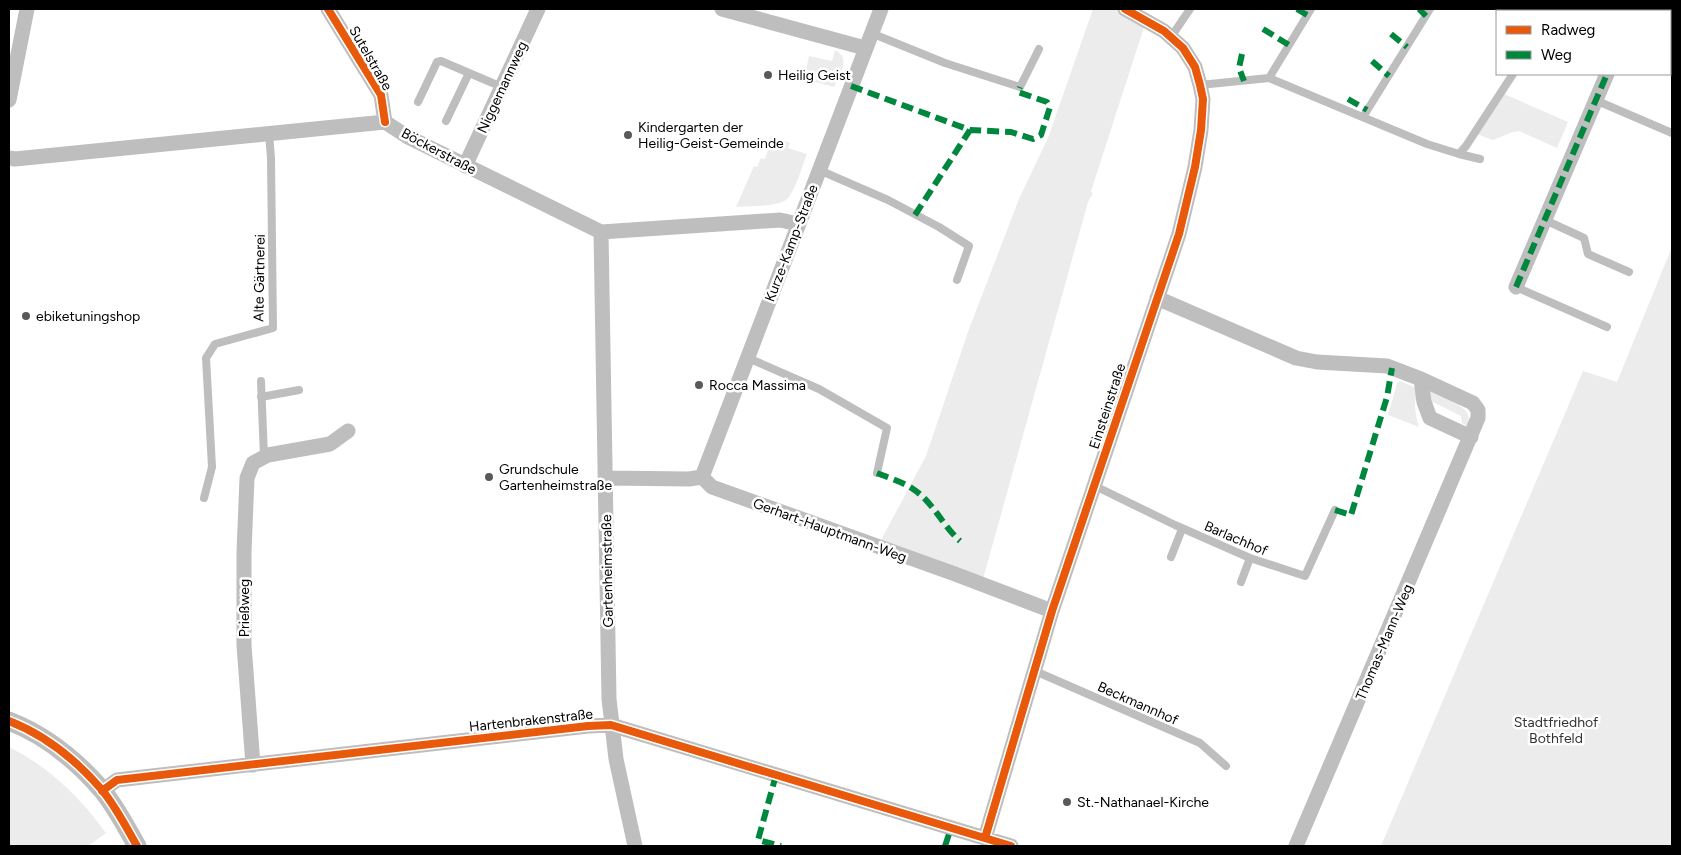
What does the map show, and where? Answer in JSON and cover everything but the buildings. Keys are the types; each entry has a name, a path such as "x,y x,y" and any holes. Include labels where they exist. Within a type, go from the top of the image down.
{"street":[{"path":"9,100 27,9"},
{"name":"Sutelstraße","path":"328,9 381,95 385,122"},
{"name":"Niggemannweg","path":"465,166 538,9"},
{"path":"722,9 868,40"},
{"name":"Kurze-Kamp-Straße","path":"702,477 881,9"},
{"name":"Einsteinstraße","path":"985,838 1052,611 1179,234 1195,167 1201,130 1203,100 1195,67 1183,48 1164,31 1125,9"},
{"path":"1516,288 1607,75"},
{"name":"Böckerstraße","path":"9,158 15,159 385,122 408,137 601,232 780,220 798,224"},
{"name":"Gartenheimstraße","path":"601,232 609,699 616,759 635,846"},
{"name":"Thomas-Mann-Weg","path":"1157,298 1296,358 1317,362 1387,366 1473,402 1478,410 1478,418 1471,437 1296,846"},
{"path":"1421,379 1424,402 1430,418 1471,437"},
{"path":"264,457 330,444 348,431"},
{"name":"Prießweg","path":"253,765 244,645 244,552 247,478 253,463 264,457"},
{"path":"606,478 702,477"},
{"name":"Gerhart-Hauptmann-Weg","path":"702,477 712,487 955,574 1052,611"},
{"path":"9,721 52,744 78,765 102,790 137,846"},
{"name":"Hartenbrakenstraße","path":"102,790 117,780 588,726 611,725 1011,846"}],"lane":[{"path":"1171,37 1190,9"},
{"path":"1268,78 1311,9"},
{"path":"1363,117 1430,9"},
{"path":"868,40 1020,87 1040,49"},
{"path":"418,102 437,62 443,62 502,88"},
{"path":"446,122 469,73"},
{"path":"1459,154 1512,75"},
{"path":"1200,84 1268,78 1427,144 1480,159"},
{"path":"1595,100 1672,133"},
{"name":"Alte Gärtnerei","path":"204,498 212,467 206,358 215,344 273,328 271,158 268,133"},
{"path":"819,170 888,200 939,227 969,246 957,280"},
{"path":"1545,220 1584,238 1588,254 1629,272"},
{"path":"1516,288 1606,327"},
{"path":"748,358 819,389 887,428 877,473"},
{"path":"261,380 264,457"},
{"path":"262,396 299,390"},
{"name":"Barlachhof","path":"1095,486 1182,529 1250,558 1304,576 1335,510"},
{"path":"1171,556 1182,529"},
{"path":"1241,582 1250,558"},
{"name":"Beckmannhof","path":"1035,671 1200,743 1226,766"}],"green space":[{"path":"1093,9 1125,9 1146,21 1094,182 1091,192 1093,193 1088,202 983,579 880,542 926,456 969,329 1019,199 1048,138"},
{"path":"835,50 843,57 843,67 834,87 804,79 809,56 832,61"},
{"path":"1502,93 1568,122 1557,148 1519,131 1493,140 1477,134"},
{"path":"772,136 790,143 788,148 807,154 793,190 783,202 763,206 736,207 754,166 757,167 761,158 765,159 771,142 767,141"},
{"name":"Stadtfriedhof Bothfeld","path":"1672,247 1672,846 1381,846 1583,371 1617,382"},
{"path":"1400,381 1416,388 1415,408 1419,427 1388,415 1397,383"},
{"path":"1429,392 1451,401 1464,409 1468,414 1469,420 1466,426 1462,423 1461,416 1433,402 1433,409"},
{"path":"9,747 24,755 63,784 86,807 106,833 88,846 9,846"}],"marked path":[{"path":"1297,9 1307,15"},
{"path":"1419,9 1426,16"},
{"path":"1263,29 1289,45"},
{"path":"1391,34 1407,47"},
{"path":"1242,54 1239,68 1244,81"},
{"path":"1372,61 1389,76"},
{"path":"1516,287 1607,75"},
{"path":"851,86 970,130 1011,132 1033,139 1041,135 1050,107 1047,102 1018,92 1020,87"},
{"path":"1348,99 1367,110"},
{"path":"915,215 970,130"},
{"path":"1335,510 1351,515 1387,397 1392,368"},
{"path":"877,473 905,484 920,494 960,541"},
{"path":"776,775 758,840 781,846"},
{"path":"945,846 951,828"}],"cycle path":[{"path":"328,9 381,95 385,122"},
{"path":"985,838 1052,611 1179,234 1195,167 1201,130 1203,99 1195,67 1183,48 1164,31 1125,9"},
{"path":"9,721 48,741 82,769 102,790 121,817 137,846"},
{"path":"102,791 117,780 588,726 611,725 1011,846"}],"place":[{"name":"Heilig Geist","path":"768,75"},
{"name":"Kindergarten der Heilig-Geist-Gemeinde","path":"628,135"},
{"name":"ebiketuningshop","path":"26,316"},
{"name":"Rocca Massima","path":"699,385"},
{"name":"Grundschule Gartenheimstraße","path":"489,477"},
{"name":"St.-Nathanael-Kirche","path":"1067,802"}]}
